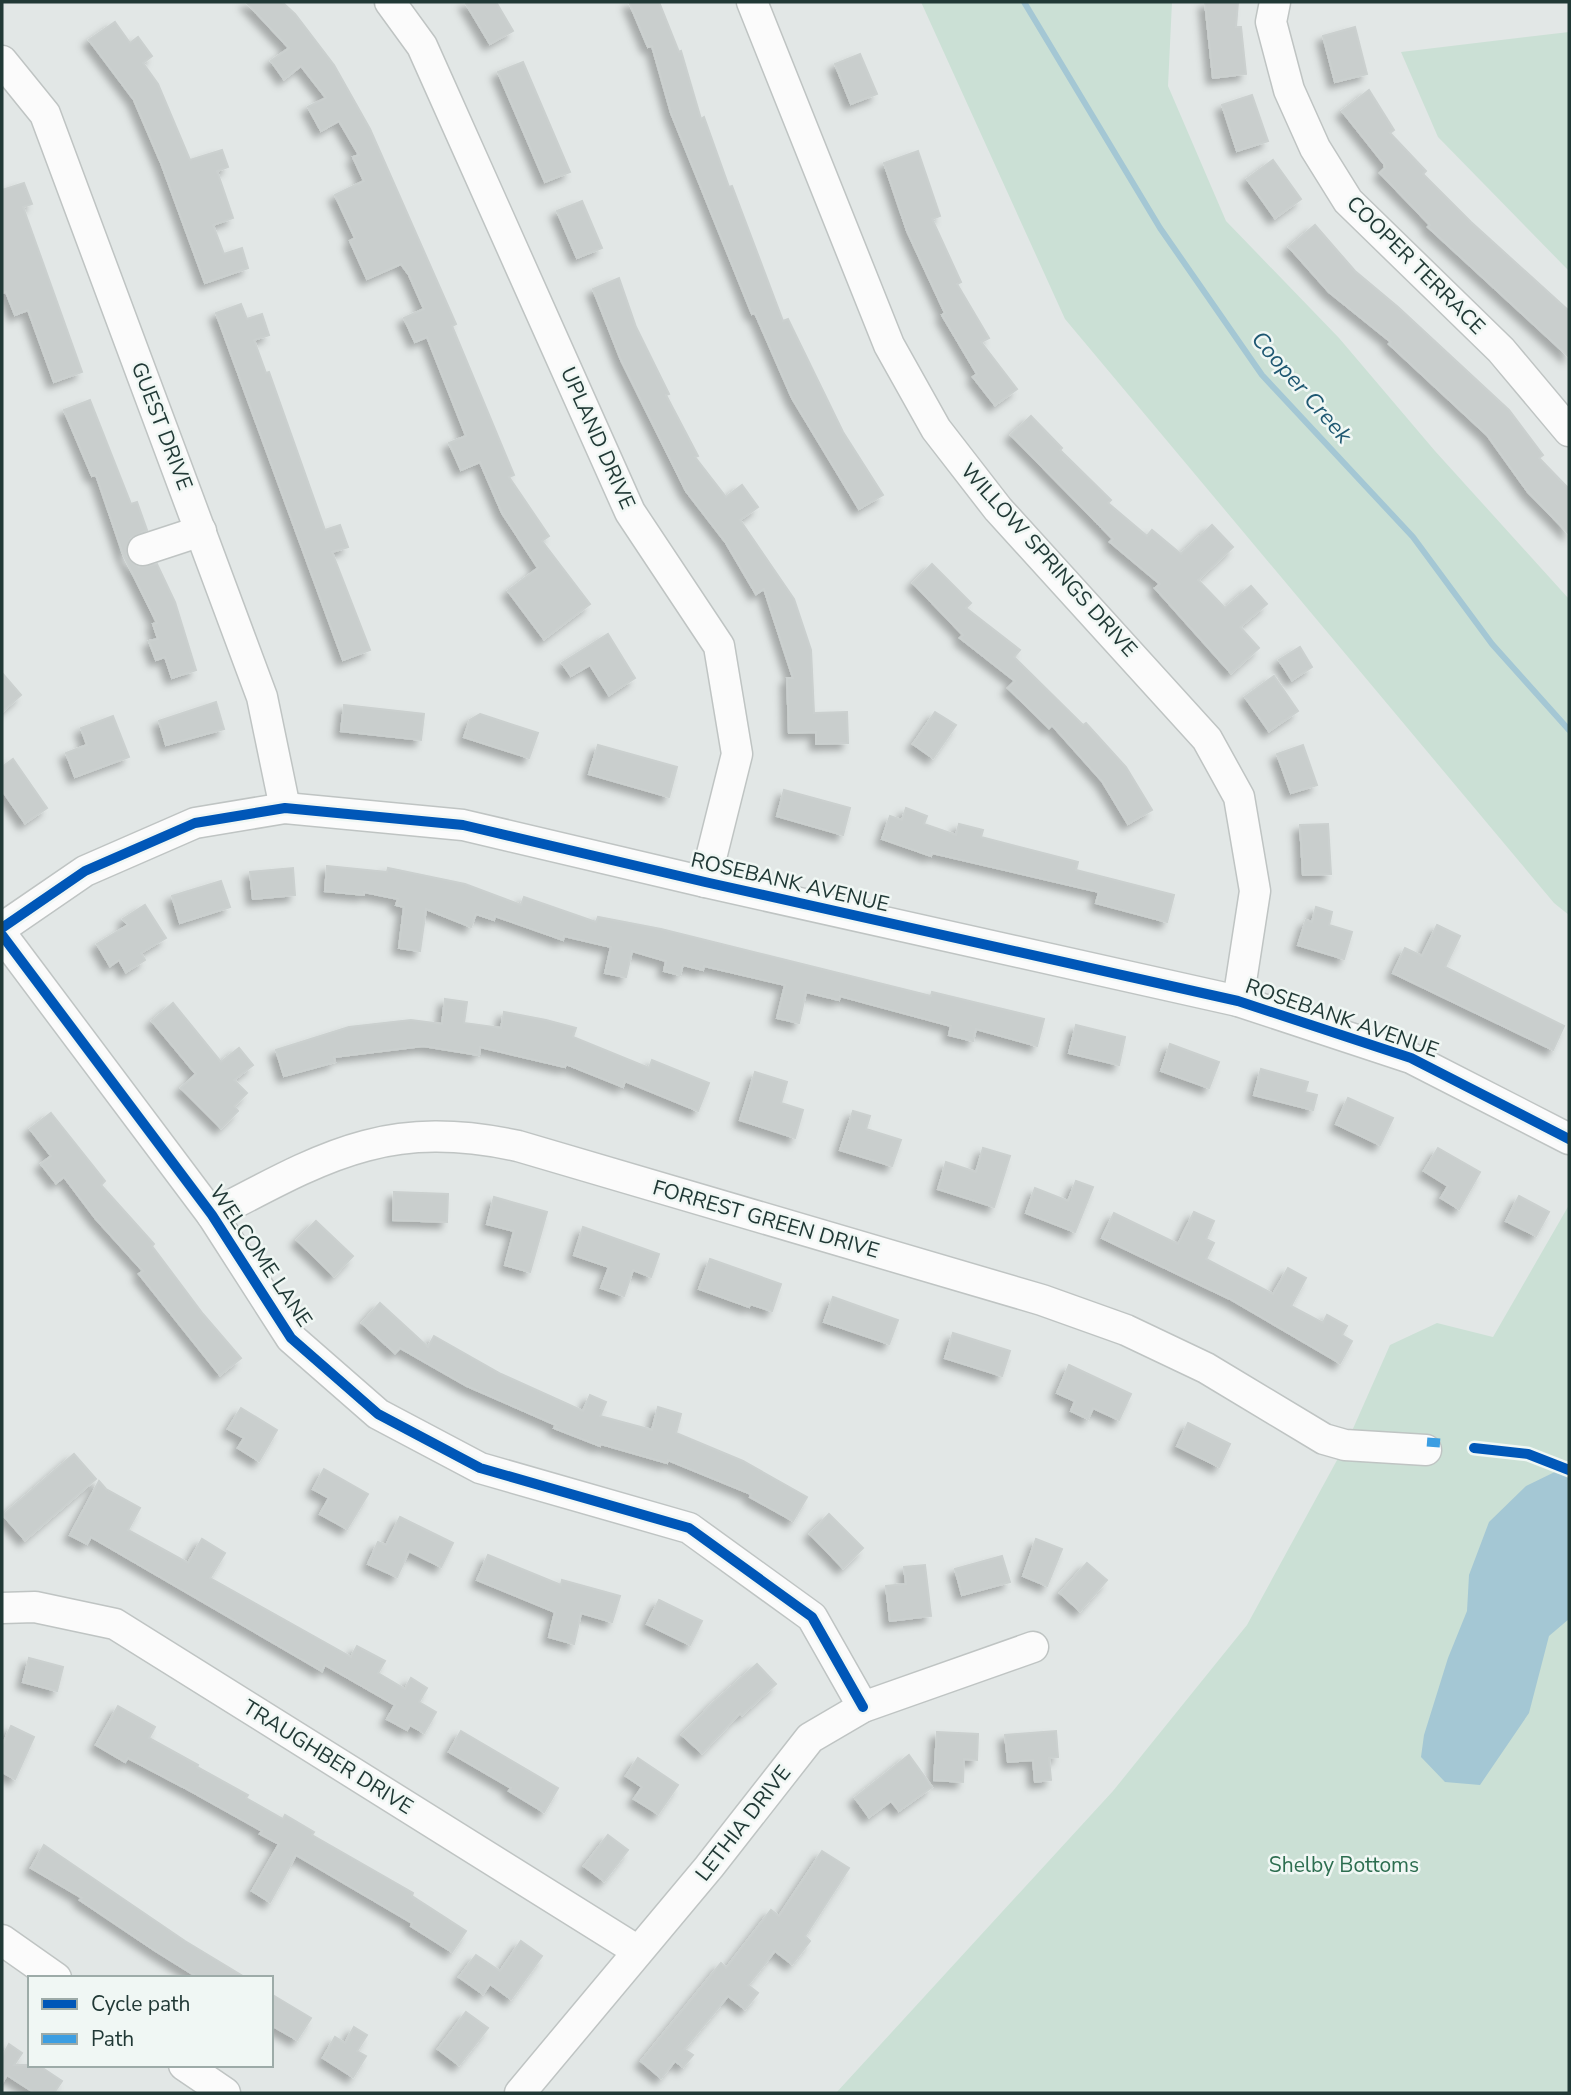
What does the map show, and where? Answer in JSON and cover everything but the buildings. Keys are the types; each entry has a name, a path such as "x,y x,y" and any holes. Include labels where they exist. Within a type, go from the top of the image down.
{"street":[{"name":"UPLAND DRIVE","path":"390,2 422,46 631,512 719,646 737,754 705,883"},
{"name":"WILLOW SPRINGS DRIVE","path":"752,2 889,345 936,429 998,509 1208,739 1239,797 1255,891 1238,1001"},
{"name":"COOPER TERRACE","path":"1275,2 1271,22 1289,90 1315,148 1348,201 1502,350 1569,431"},
{"name":"GUEST DRIVE","path":"2,61 45,114 262,697 285,808"},
{"path":"143,550 201,531"},
{"name":"ROSEBANK AVENUE","path":"2,928 85,871 195,822 285,808 463,825 705,883 1238,1001 1411,1058 1569,1139"},
{"name":"WELCOME LANE","path":"2,935 212,1215 291,1338 378,1414 480,1468 689,1528 812,1617 863,1707"},
{"name":"FORREST GREEN DRIVE","path":"212,1215 314,1161 347,1149 415,1137 484,1139 518,1146 1042,1300 1126,1330 1206,1368 1304,1429 1345,1445 1426,1451"},
{"name":"TRAUGHBER DRIVE","path":"2,1608 35,1607 115,1624 638,1951"},
{"name":"LETHIA DRIVE","path":"520,2093 709,1867 810,1738 863,1707 1033,1647"},
{"path":"2,1940 53,1976"},
{"path":"187,2067 225,2093"}],"green space":[{"path":"921,2 1172,2 1168,86 1226,221 1339,338 1435,451 1569,599 1569,915 1554,903 1065,319"},
{"path":"1569,32 1569,271 1438,137 1401,52"},
{"name":"Shelby Bottoms","path":"1569,1205 1569,2093 836,2093 1113,1791 1247,1625 1348,1440 1390,1345 1437,1323 1493,1337"}],"water":[{"path":"1565,1467 1569,1470 1569,1619 1549,1636 1529,1713 1480,1785 1445,1782 1421,1757 1424,1735 1448,1658 1467,1611 1469,1575 1489,1522 1526,1486"}],"waterway":[{"name":"Cooper Creek","path":"1024,2 1160,228 1262,375 1413,537 1492,644 1569,730"}],"marked path":[{"path":"1427,1442 1440,1443"}],"cycle path":[{"path":"2,928 85,871 195,823 285,808 463,825 1238,1001 1411,1058 1569,1139"},
{"path":"2,935 212,1215 291,1338 378,1414 480,1468 689,1528 812,1617 863,1707"},
{"path":"1474,1448 1528,1454 1569,1470"}]}
